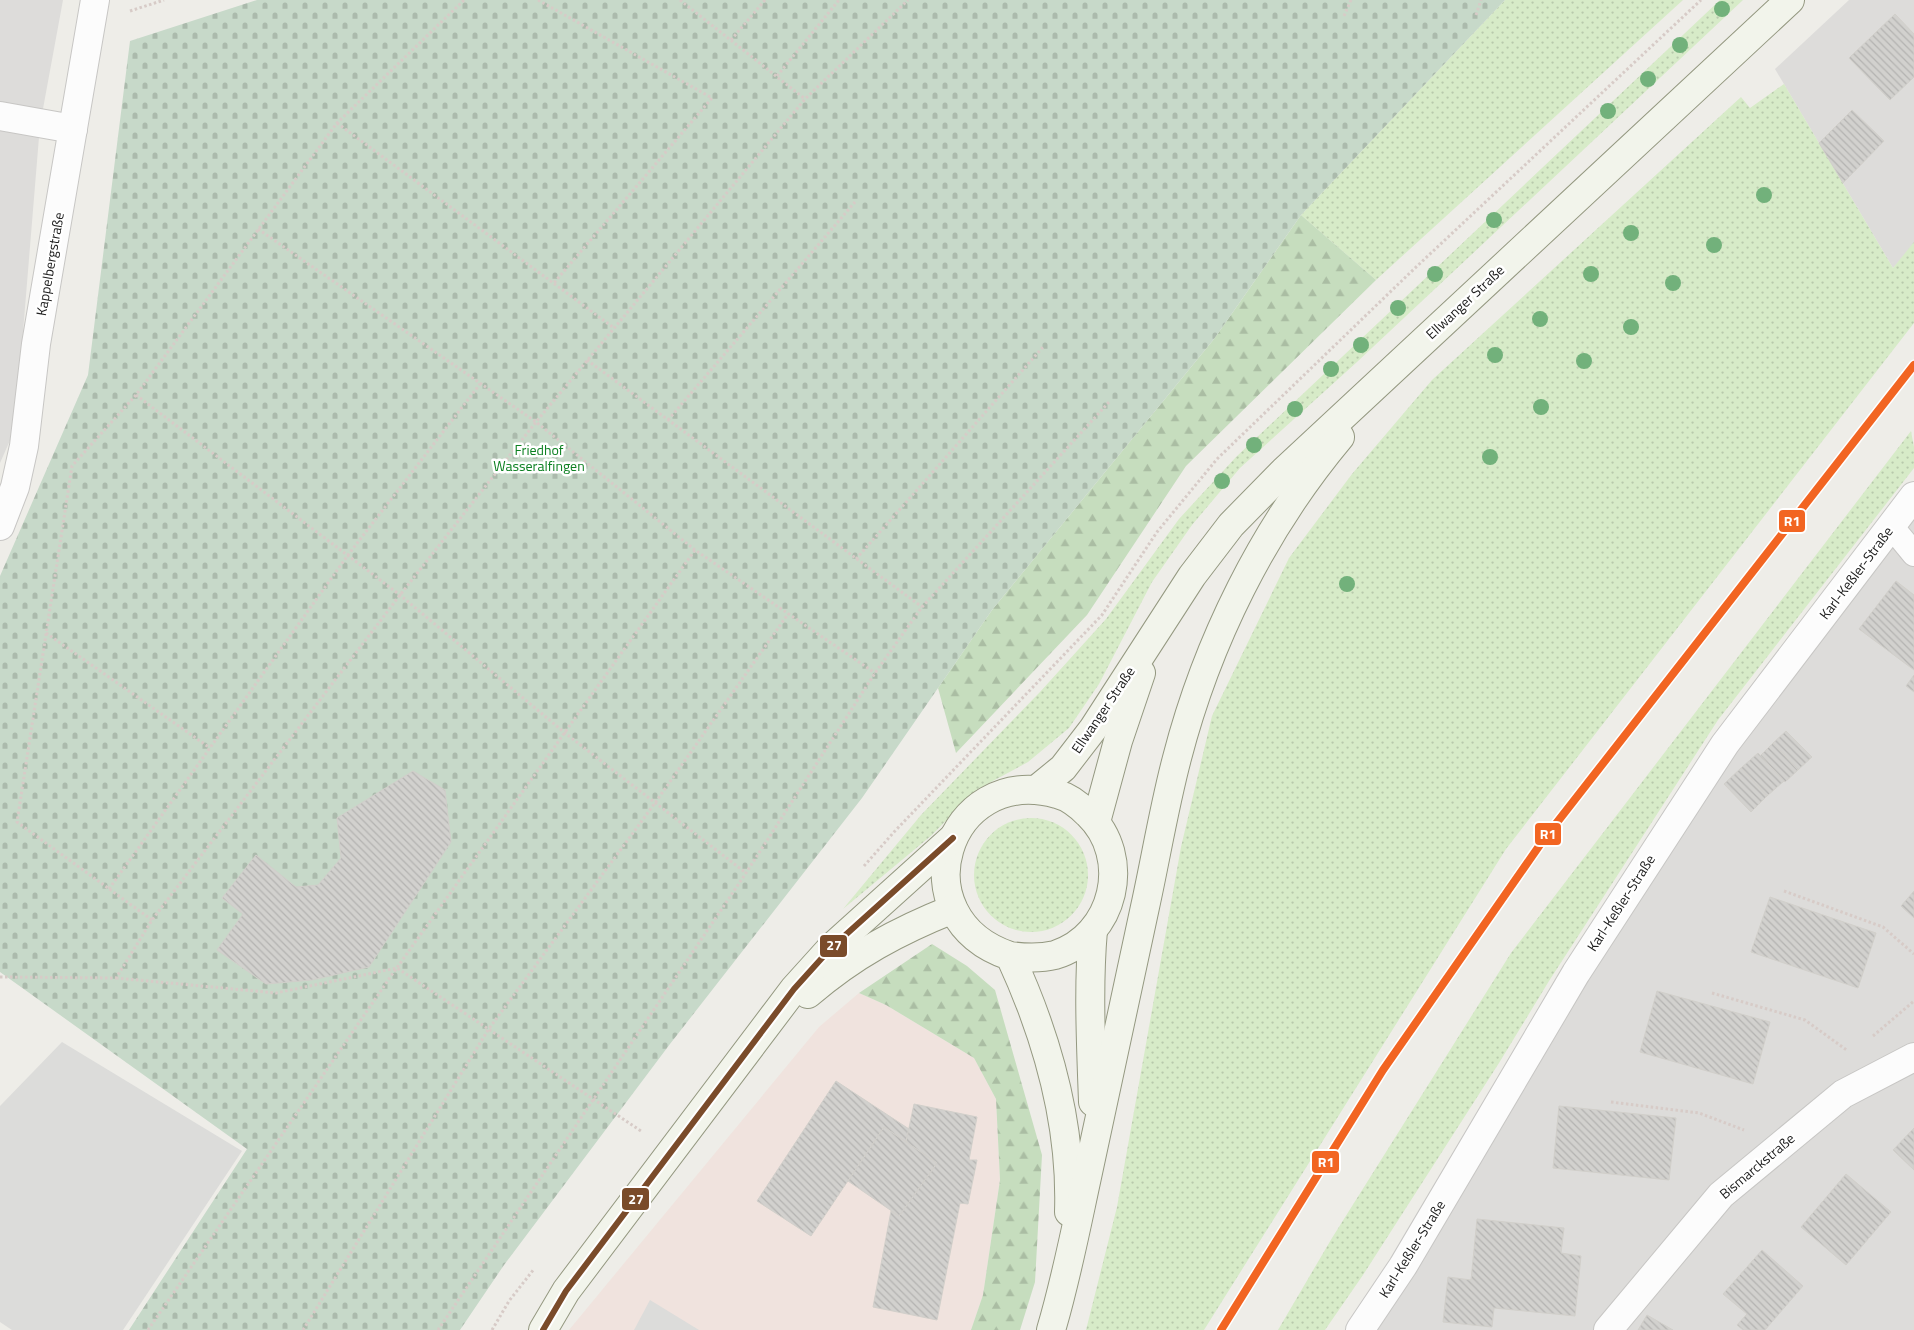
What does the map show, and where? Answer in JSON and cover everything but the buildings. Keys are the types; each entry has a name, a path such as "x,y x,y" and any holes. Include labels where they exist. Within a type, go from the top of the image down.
{"main road":[{"name":"Ellwanger Straße","path":"1036,790 1063,768 1093,729 1192,576 1232,525 1284,471 1406,356 1790,0"},
{"path":"1051,1330 1060,1298 1093,1149 1177,758 1197,692 1214,647 1252,567 1288,508 1327,452 1406,356"},
{"name":"Ellwanger Straße","path":"1096,822 1118,740 1161,623"},
{"path":"1016,790 1036,790 1059,794 1080,806 1096,822 1106,838 1112,857 1114,876 1108,905 1093,930 1076,945 1055,955 1032,959 1010,956 992,950 976,939 963,926 953,909 947,892 945,874 947,855 953,838 964,820 978,806 996,796 1016,790"},
{"path":"543,1330 566,1291 794,989 831,948 953,838"},
{"path":"750,1047 830,975 906,928 953,909"},
{"path":"1093,930 1089,1012 1093,1149"},
{"path":"1010,956 1031,1001 1047,1049 1062,1114 1067,1148 1069,1198 1067,1248 1060,1298"}],"street":[{"name":"Kappelbergstraße","path":"0,526 15,487 24,446 36,344 96,0"},
{"path":"0,116 73,129"},
{"name":"Karl-Keßler-Straße","path":"1360,1330 1403,1266 1576,973 1725,744 1914,496"},
{"name":"Bismarckstraße","path":"1608,1330 1721,1195 1844,1094 1914,1057"}],"lane":[{"path":"1891,526 1914,554"}],"path":[{"path":"152,920 17,822 72,466 136,395 337,123 464,0"},
{"path":"538,0 712,98 554,284"},
{"path":"680,0 805,98"},
{"path":"731,40 765,0"},
{"path":"777,76 839,0"},
{"path":"116,978 152,920 400,595 536,422 805,98 908,0"},
{"path":"1344,16 1351,0"},
{"path":"1476,15 1481,0"},
{"path":"862,870 894,832 1102,615 1156,532 1216,459 1407,276 1701,0"},
{"path":"337,123 614,328"},
{"path":"668,420 856,202"},
{"path":"258,230 536,422 695,550 875,673"},
{"path":"856,559 1043,347"},
{"path":"587,360 922,607"},
{"path":"109,889 348,555 480,384"},
{"path":"136,395 400,595 565,733 746,874"},
{"path":"438,1330 746,874 875,673 922,607 1110,401"},
{"path":"148,1330 396,968 695,550"},
{"path":"303,1330 488,1030 655,803 788,614"},
{"path":"46,633 210,748"},
{"path":"1784,892 1883,927 1914,954"},
{"path":"0,977 116,978 276,993 396,968 641,1132"},
{"path":"1712,993 1805,1020 1851,1054"},
{"path":"1611,1102 1699,1113 1746,1130"},
{"path":"635,1139 647,1124"},
{"path":"492,1330 510,1301 539,1263"}],"shaded area":[{"path":"0,0 63,0 40,125 15,429 0,463"},
{"path":"1849,0 1914,0 1914,246 1893,268 1775,69"},
{"path":"1914,508 1914,1330 1366,1330 1731,747"},
{"path":"859,993 886,1005 974,1058 996,1099 1000,1180 983,1295 971,1330 569,1330 819,1027"},
{"path":"62,1042 242,1151 123,1330 12,1330 0,1322 0,1106"},
{"path":"650,1300 699,1330 634,1330"}],"green space":[{"name":"Friedhof Wasseralfingen","path":"257,0 1505,0 1301,215 1214,339 992,610 862,798 670,1044 504,1265 460,1330 129,1330 247,1149 0,972 0,576 88,375 130,41"},
{"path":"1505,0 1683,0 1376,280 1301,215"},
{"path":"1720,0 1743,0 1357,362 1240,468 1192,525 1152,582 1099,684 1069,728 1028,762 976,790 932,835 843,909 921,815 1040,692 1106,619 1179,519 1236,457"},
{"path":"1784,84 1893,268 1914,242 1914,323 1506,849 1204,1330 1086,1330 1117,1207 1181,847 1212,716 1289,558 1352,474 1432,380 1741,97 1750,108"},
{"path":"1301,215 1376,280 1186,466 1087,615 956,753 938,688 992,610 1214,339"},
{"path":"1911,431 1914,447 1914,468 1718,720 1549,981 1499,1063 1363,1275 1325,1330 1278,1330 1332,1238 1511,953"},
{"path":"1031,818 1053,822 1072,834 1084,853 1088,875 1084,897 1072,916 1053,928 1031,932 1009,928 990,916 978,897 974,875 978,853 990,834 1009,822"},
{"path":"932,944 967,966 995,990 1042,1155 1035,1282 1020,1330 971,1330 983,1295 1000,1180 996,1099 974,1058 886,1005 859,993"}],"transit line":[{"name":"R1","path":"1221,1330 1383,1070 1544,839 1914,365"},
{"name":"27","path":"543,1330 566,1291 794,989 831,948 953,838"}]}
